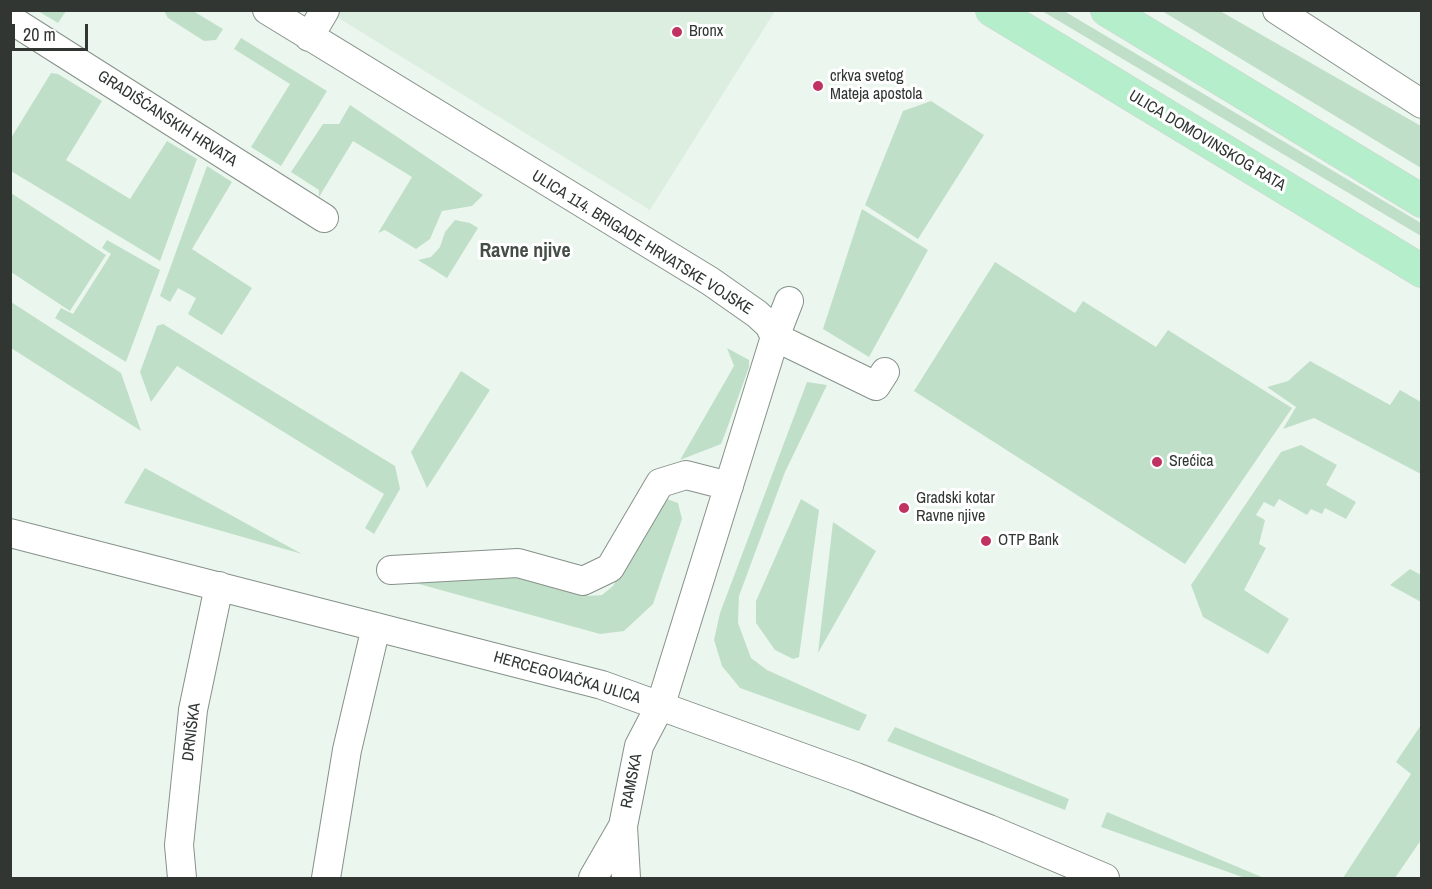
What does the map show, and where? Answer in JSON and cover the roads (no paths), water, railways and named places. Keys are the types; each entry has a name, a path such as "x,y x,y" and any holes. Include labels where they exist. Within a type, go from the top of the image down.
{"main road":[{"name":"ULICA DOMOVINSKOG RATA","path":"992,10 1422,271"},
{"path":"1107,10 1422,201"}],"street":[{"name":"ULICA 114. BRIGADE HRVATSKE VOJSKE","path":"267,10 710,281 757,314 769,325 775,338"},
{"path":"309,37 325,10"},
{"path":"1277,10 1422,104"},
{"name":"GRADIŠĆANSKIH HRVATA","path":"10,19 324,218"},
{"path":"661,704 775,338 789,301"},
{"path":"775,338 876,386 885,372"},
{"path":"391,570 518,563 583,581 610,568 660,483 686,475 729,486"},
{"name":"HERCEGOVAČKA ULICA","path":"10,533 602,685 661,704 989,829 1105,879"},
{"name":"DRNIŠKA","path":"182,879 179,845 194,710 219,586"},
{"path":"326,879 347,750 376,627"},
{"name":"RAMSKA","path":"626,879 623,826 639,746 661,704"},
{"name":"RAMSKA","path":"593,879 623,826"}],"place":[{"name":"Bronx","path":"677,32"},
{"name":"crkva svetog Mateja apostola","path":"818,86"},
{"name":"Srećica","path":"1157,462"},
{"name":"Gradski kotar Ravne njive","path":"904,508"},
{"name":"OTP Bank","path":"986,541"}],"district":[{"name":"Ravne njive","path":"525,252"}]}
